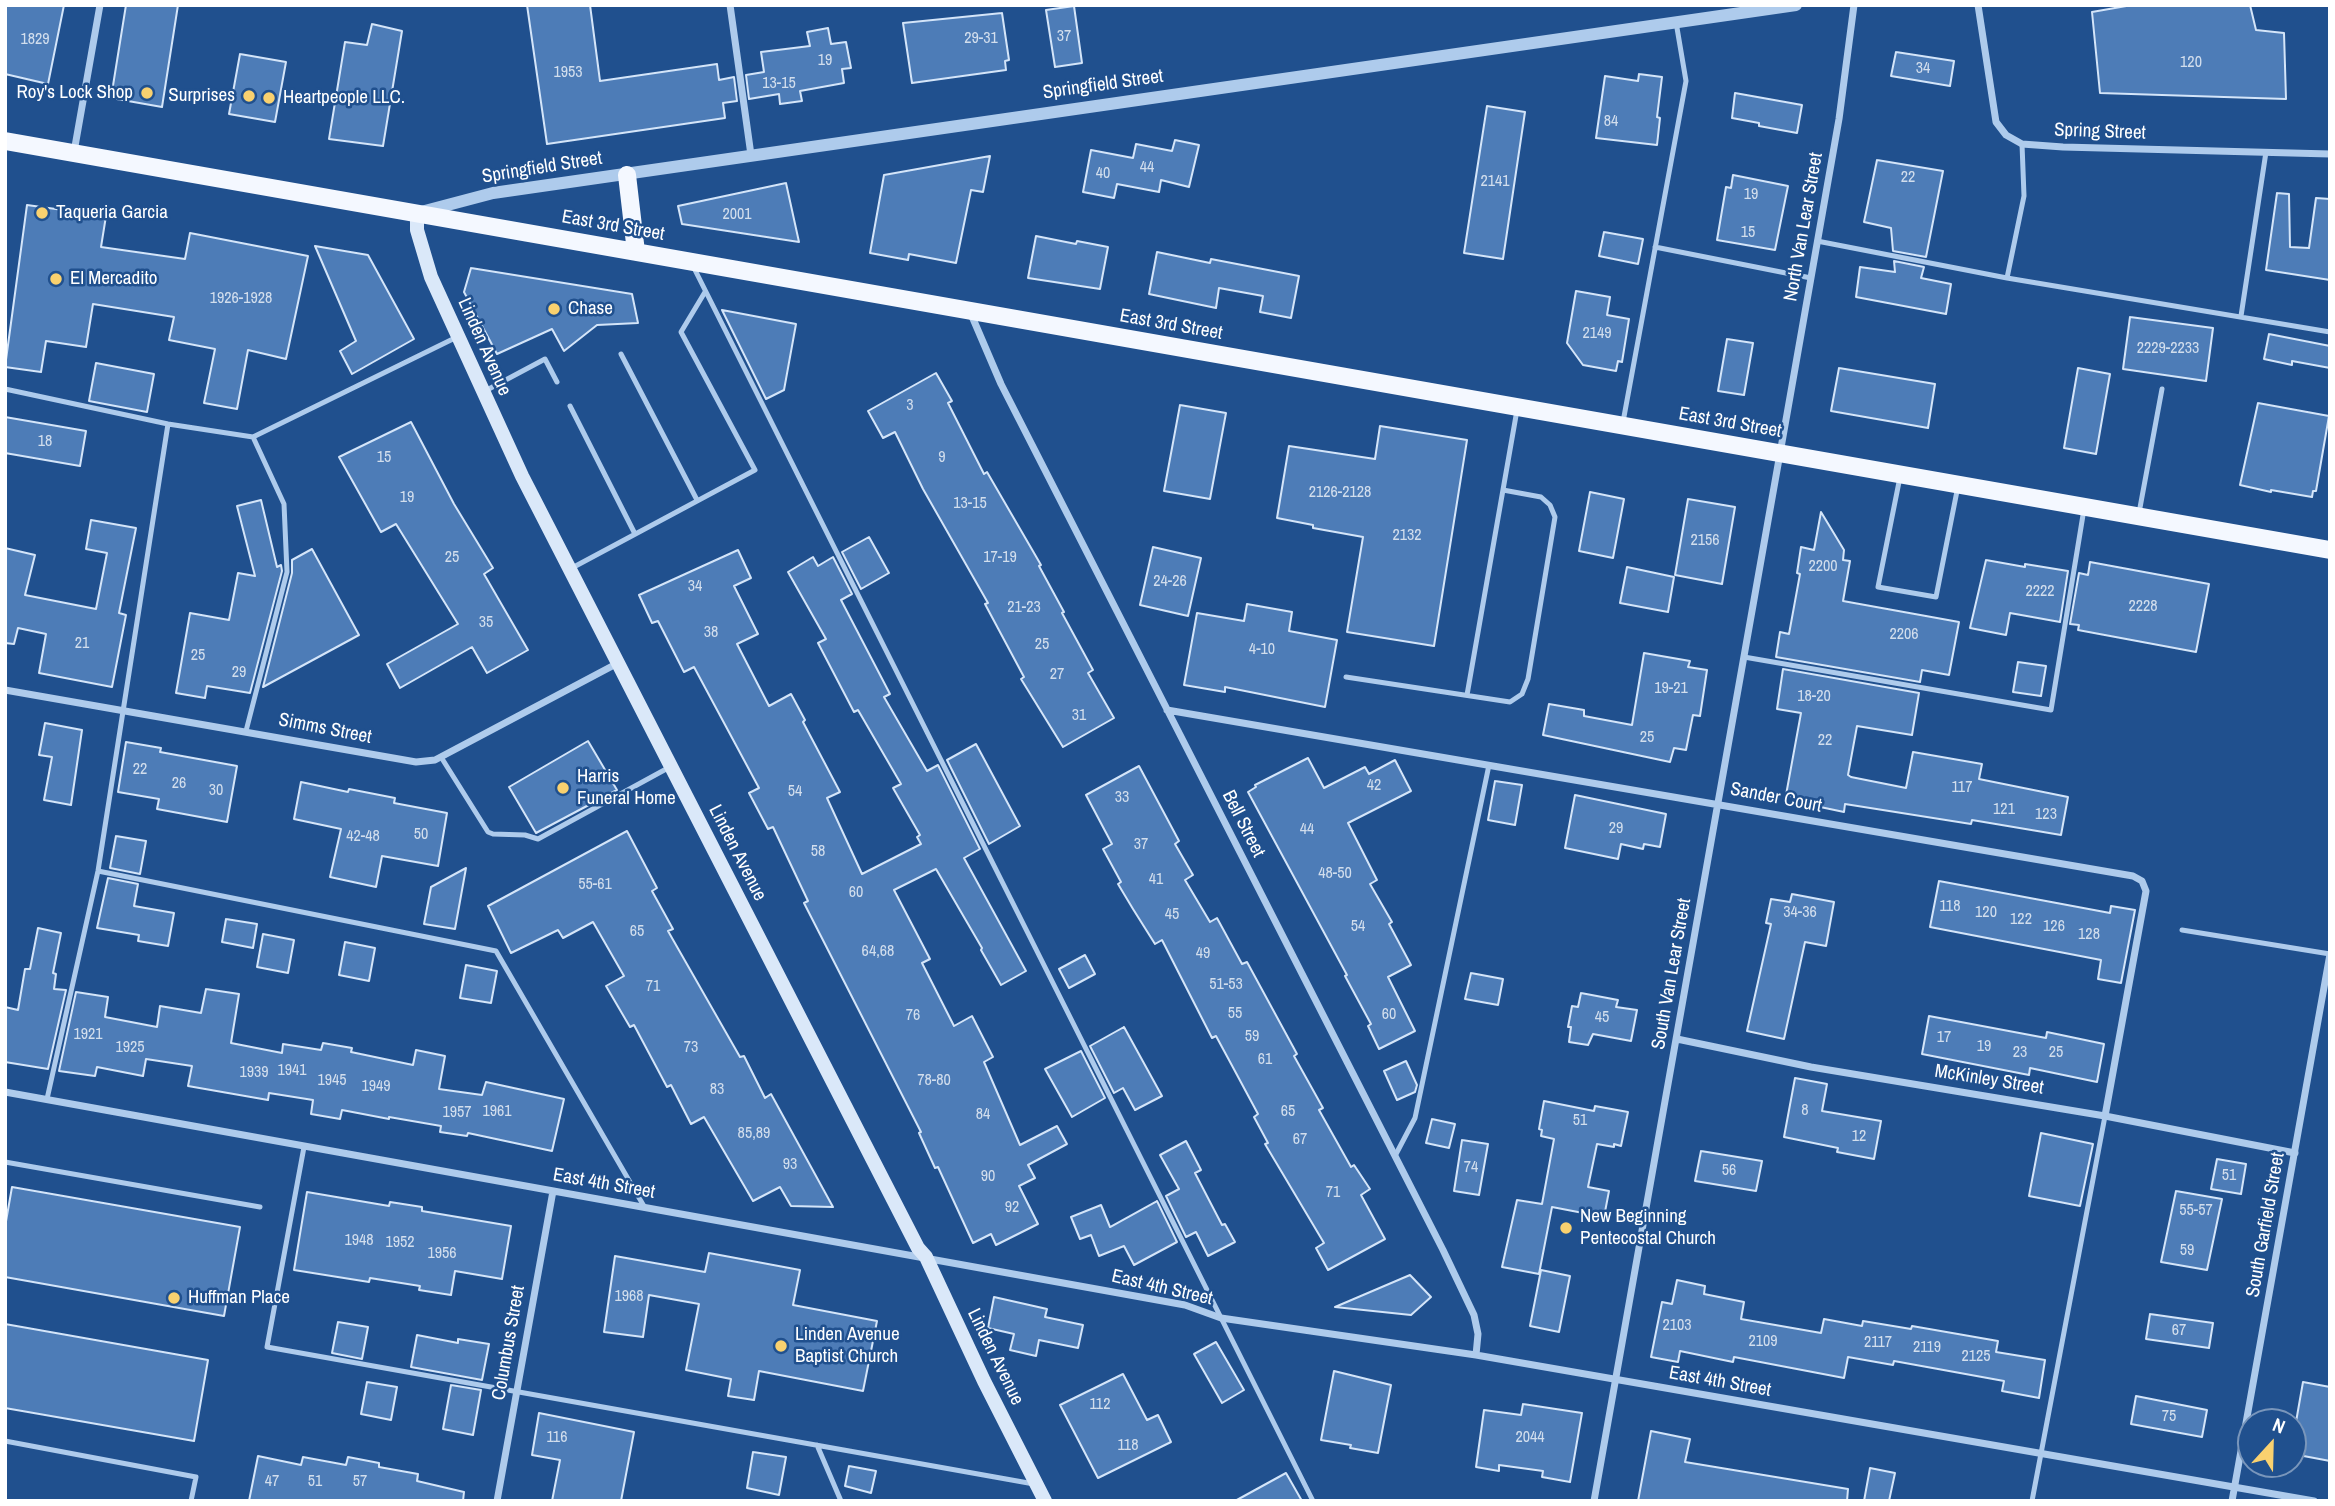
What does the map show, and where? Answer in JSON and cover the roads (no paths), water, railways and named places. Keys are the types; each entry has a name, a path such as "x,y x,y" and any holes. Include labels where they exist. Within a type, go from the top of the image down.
{"main road":[{"name":"East 3rd Street","path":"5,141 2330,550"},
{"path":"627,175 635,251"},
{"name":"Linden Avenue","path":"417,213 417,230 431,277 522,476 918,1248 926,1258 1045,1501"}],"street":[{"path":"73,153 100,5"},
{"path":"730,5 751,155"},
{"name":"Springfield Street","path":"417,213 493,192 627,175 1796,5"},
{"name":"North Van Lear Street","path":"1781,453 1839,119 1854,5"},
{"path":"1978,5 1996,122 2006,135 2022,144"},
{"name":"Spring Street","path":"2022,144 2330,154"},
{"name":"Bell Street","path":"969,310 1001,384 1474,1315 1478,1334 1476,1355"},
{"name":"South Van Lear Street","path":"1594,1501 1781,453"},
{"name":"Simms Street","path":"5,690 416,762 435,760 618,663"},
{"name":"Sander Court","path":"1167,710 2133,876 2142,881 2146,891 2105,1116"},
{"name":"South Garfield Street","path":"2232,1501 2330,954"},
{"name":"McKinley Street","path":"1677,1039 1811,1067 2105,1116 2295,1153"},
{"name":"East 4th Street","path":"5,1092 1185,1305 1221,1318 1476,1355 2314,1501"},
{"name":"Columbus Street","path":"498,1501 553,1191"}],"lane":[{"path":"1622,426 1686,81 1676,22"},
{"path":"2007,278 2024,196 2022,144"},
{"path":"2241,316 2266,152"},
{"path":"1817,241 2007,278 2330,332"},
{"path":"1655,247 1811,278"},
{"path":"691,262 1313,1501"},
{"path":"570,569 755,470 681,332 705,292"},
{"path":"5,389 169,424 253,437 458,336"},
{"path":"621,354 697,500"},
{"path":"483,392 545,359 557,382"},
{"path":"2138,516 2162,388"},
{"path":"570,406 635,534"},
{"path":"1467,695 1517,407"},
{"path":"47,1099 98,871 169,424"},
{"path":"246,731 287,572 284,504 253,437"},
{"path":"1900,474 1878,587 1936,597 1958,485"},
{"path":"1346,677 1510,702 1522,694 1528,679 1555,517 1550,505 1541,497 1503,490"},
{"path":"1744,657 2051,710 2084,507"},
{"path":"441,757 488,832 525,835 538,839 671,766"},
{"path":"1395,1156 1416,1118 1489,765"},
{"path":"98,871 496,951 645,1208"},
{"path":"2182,930 2330,954"},
{"path":"2032,1501 2105,1116"},
{"path":"304,1147 267,1347 1037,1484"},
{"path":"5,1161 260,1206"},
{"path":"5,1441 196,1477 191,1501"},
{"path":"817,1445 841,1501"}],"place":[{"name":"Roy's Lock Shop","path":"147,93"},
{"name":"Surprises","path":"249,96"},
{"name":"Heartpeople LLC.","path":"269,98"},
{"name":"Taqueria Garcia","path":"42,213"},
{"name":"El Mercadito","path":"56,279"},
{"name":"Chase","path":"554,309"},
{"name":"Harris Funeral Home","path":"563,788"},
{"name":"New Beginning Pentecostal Church","path":"1566,1228"},
{"name":"Huffman Place","path":"174,1298"},
{"name":"Linden Avenue Baptist Church","path":"781,1346"}]}
